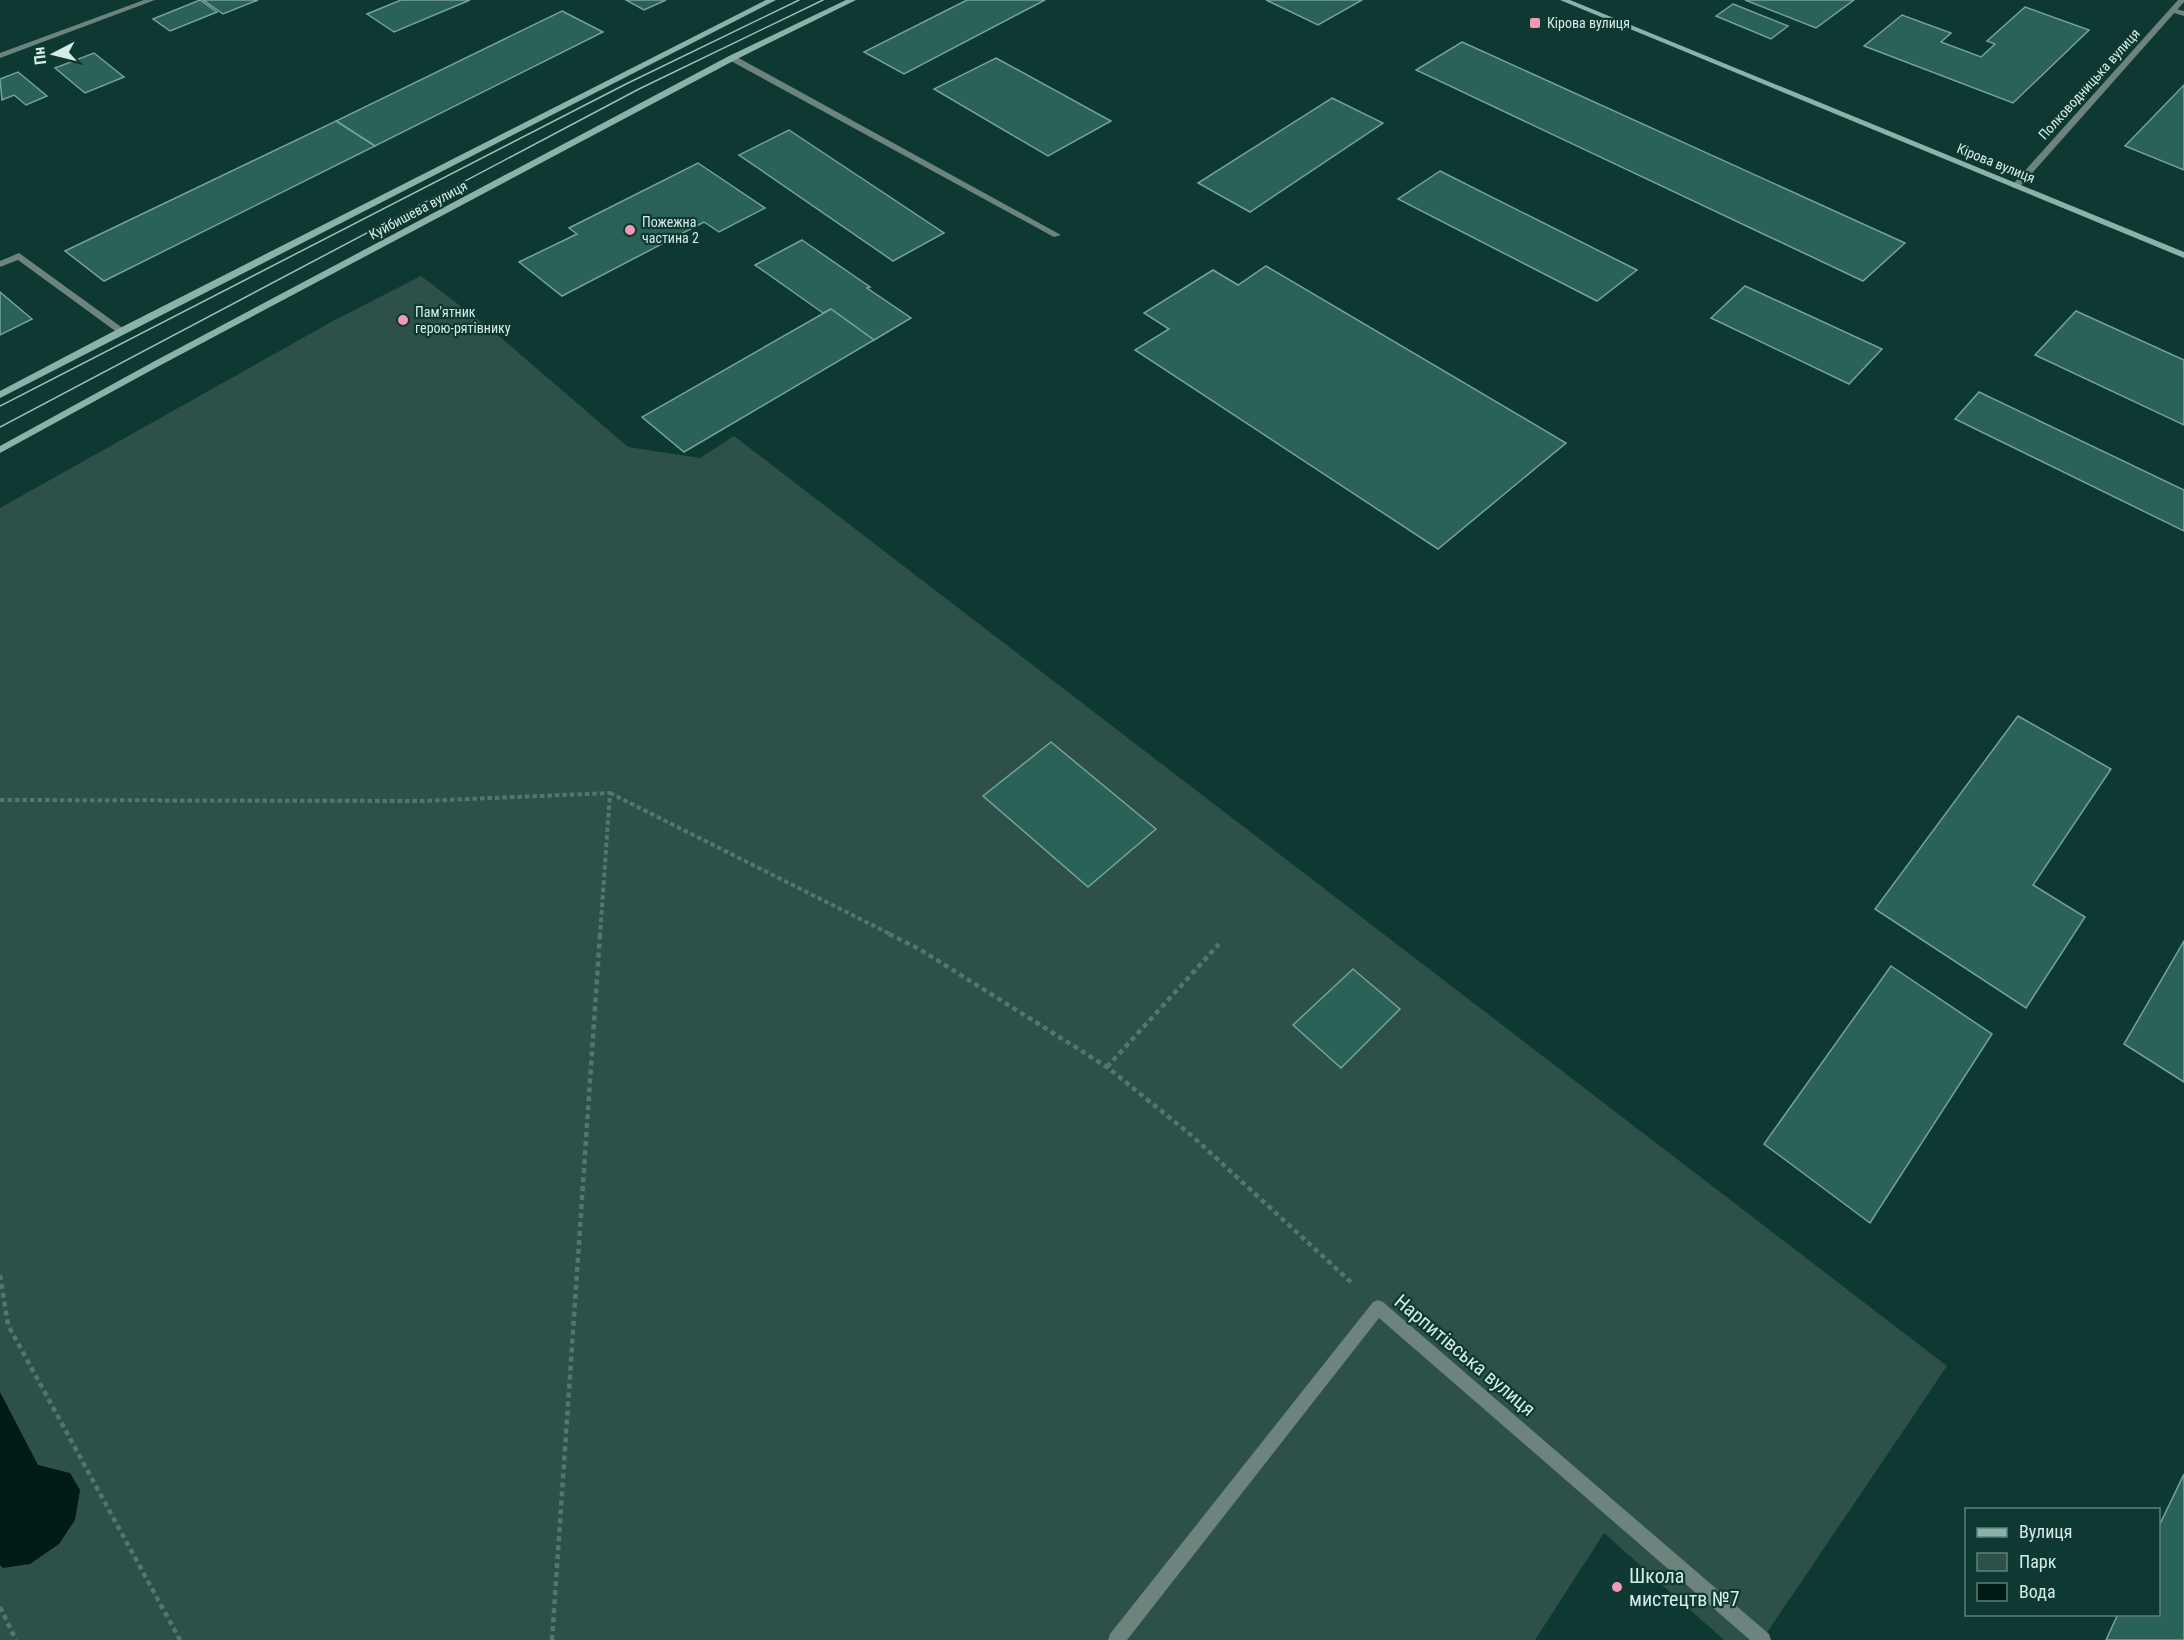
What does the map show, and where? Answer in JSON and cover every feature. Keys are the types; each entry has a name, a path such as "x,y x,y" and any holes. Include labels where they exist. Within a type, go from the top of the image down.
{"main road":[{"name":"Куйбишева вулиця","path":"0,395 121,331 772,0"},
{"name":"Куйбишева вулиця","path":"0,450 156,364 732,58 852,0"},
{"name":"Кірова вулиця","path":"1564,0 2184,255"}],"street":[{"path":"0,56 151,0"},
{"name":"Полководницька вулиця","path":"2016,186 2182,0"},
{"path":"2174,10 2184,14"},
{"path":"732,58 1056,235"},
{"path":"0,264 19,256 121,331"},
{"name":"Нарпитівська вулиця","path":"1116,1640 1378,1307 1763,1640"}],"path":[{"path":"0,800 422,801 610,794 921,950 1107,1067 1191,1135 1378,1307"},
{"path":"552,1640 610,794"},
{"path":"1107,1067 1219,944"},
{"path":"0,1275 8,1325 180,1640"},
{"path":"0,1607 16,1640"}],"green space":[{"path":"421,276 492,330 628,447 700,458 734,436 1947,1366 1762,1640 1724,1640 1604,1533 1535,1640 0,1640 0,508 333,321"}],"water":[{"path":"0,1392 38,1465 70,1473 80,1490 75,1520 59,1544 30,1564 3,1568 0,1565"}],"building":[{"path":"200,0 217,12 170,31 153,19"},
{"path":"203,0 258,0 223,14"},
{"path":"401,0 470,0 394,32 367,14"},
{"path":"626,0 666,0 644,10"},
{"path":"967,0 1045,0 904,74 864,52"},
{"path":"1266,0 1362,0 1318,25"},
{"path":"1745,0 1854,0 1816,28"},
{"path":"1733,4 1788,26 1771,39 1716,16"},
{"path":"2025,7 2089,30 2013,103 1864,46 1902,15 1951,33 1941,42 1981,57 1995,44 1987,41"},
{"path":"562,11 603,32 375,146 336,121"},
{"path":"1462,42 1905,243 1863,281 1416,70"},
{"path":"94,53 124,77 85,93 55,68"},
{"path":"996,58 1111,121 1048,156 934,89"},
{"path":"18,72 47,96 26,105 14,95 2,100 0,79"},
{"path":"2184,85 2184,170 2125,146"},
{"path":"1332,98 1383,123 1250,212 1198,183"},
{"path":"336,121 375,146 104,281 65,251"},
{"path":"789,130 944,233 893,261 739,155"},
{"name":"Пожежна частина 2","path":"698,163 765,208 719,232 704,222 562,296 519,262 577,234 569,228"},
{"path":"1440,171 1637,270 1597,301 1398,199"},
{"path":"802,240 911,318 874,340 831,309 823,313 755,265"},
{"path":"1266,266 1566,443 1438,549 1135,350 1169,329 1144,313 1213,270 1238,285"},
{"path":"1745,286 1882,349 1849,384 1711,318"},
{"path":"0,292 32,319 0,335"},
{"path":"831,309 874,340 684,452 642,417"},
{"path":"2076,311 2184,360 2184,425 2035,355"},
{"path":"1979,392 2184,490 2184,531 1955,419"},
{"path":"2018,716 2111,769 2033,885 2085,917 2026,1008 1875,909"},
{"path":"1051,742 1156,829 1088,887 983,796"},
{"path":"2184,941 2184,1082 2124,1044"},
{"path":"1891,966 1992,1034 1870,1223 1764,1144"},
{"path":"1353,969 1400,1009 1341,1068 1293,1025"},
{"path":"2184,1474 2184,1640 2106,1640 2117,1616 2160,1616 2160,1524"}],"tram line":[{"path":"0,406 626,84 799,0"},
{"path":"0,427 639,89 823,0"}],"place":[{"name":"Кірова вулиця","path":"1535,23"},
{"name":"Пожежна частина 2","path":"630,230"},
{"name":"Пам'ятник герою-рятівнику","path":"403,320"},
{"name":"Школа мистецтв №7","path":"1617,1587"}]}
